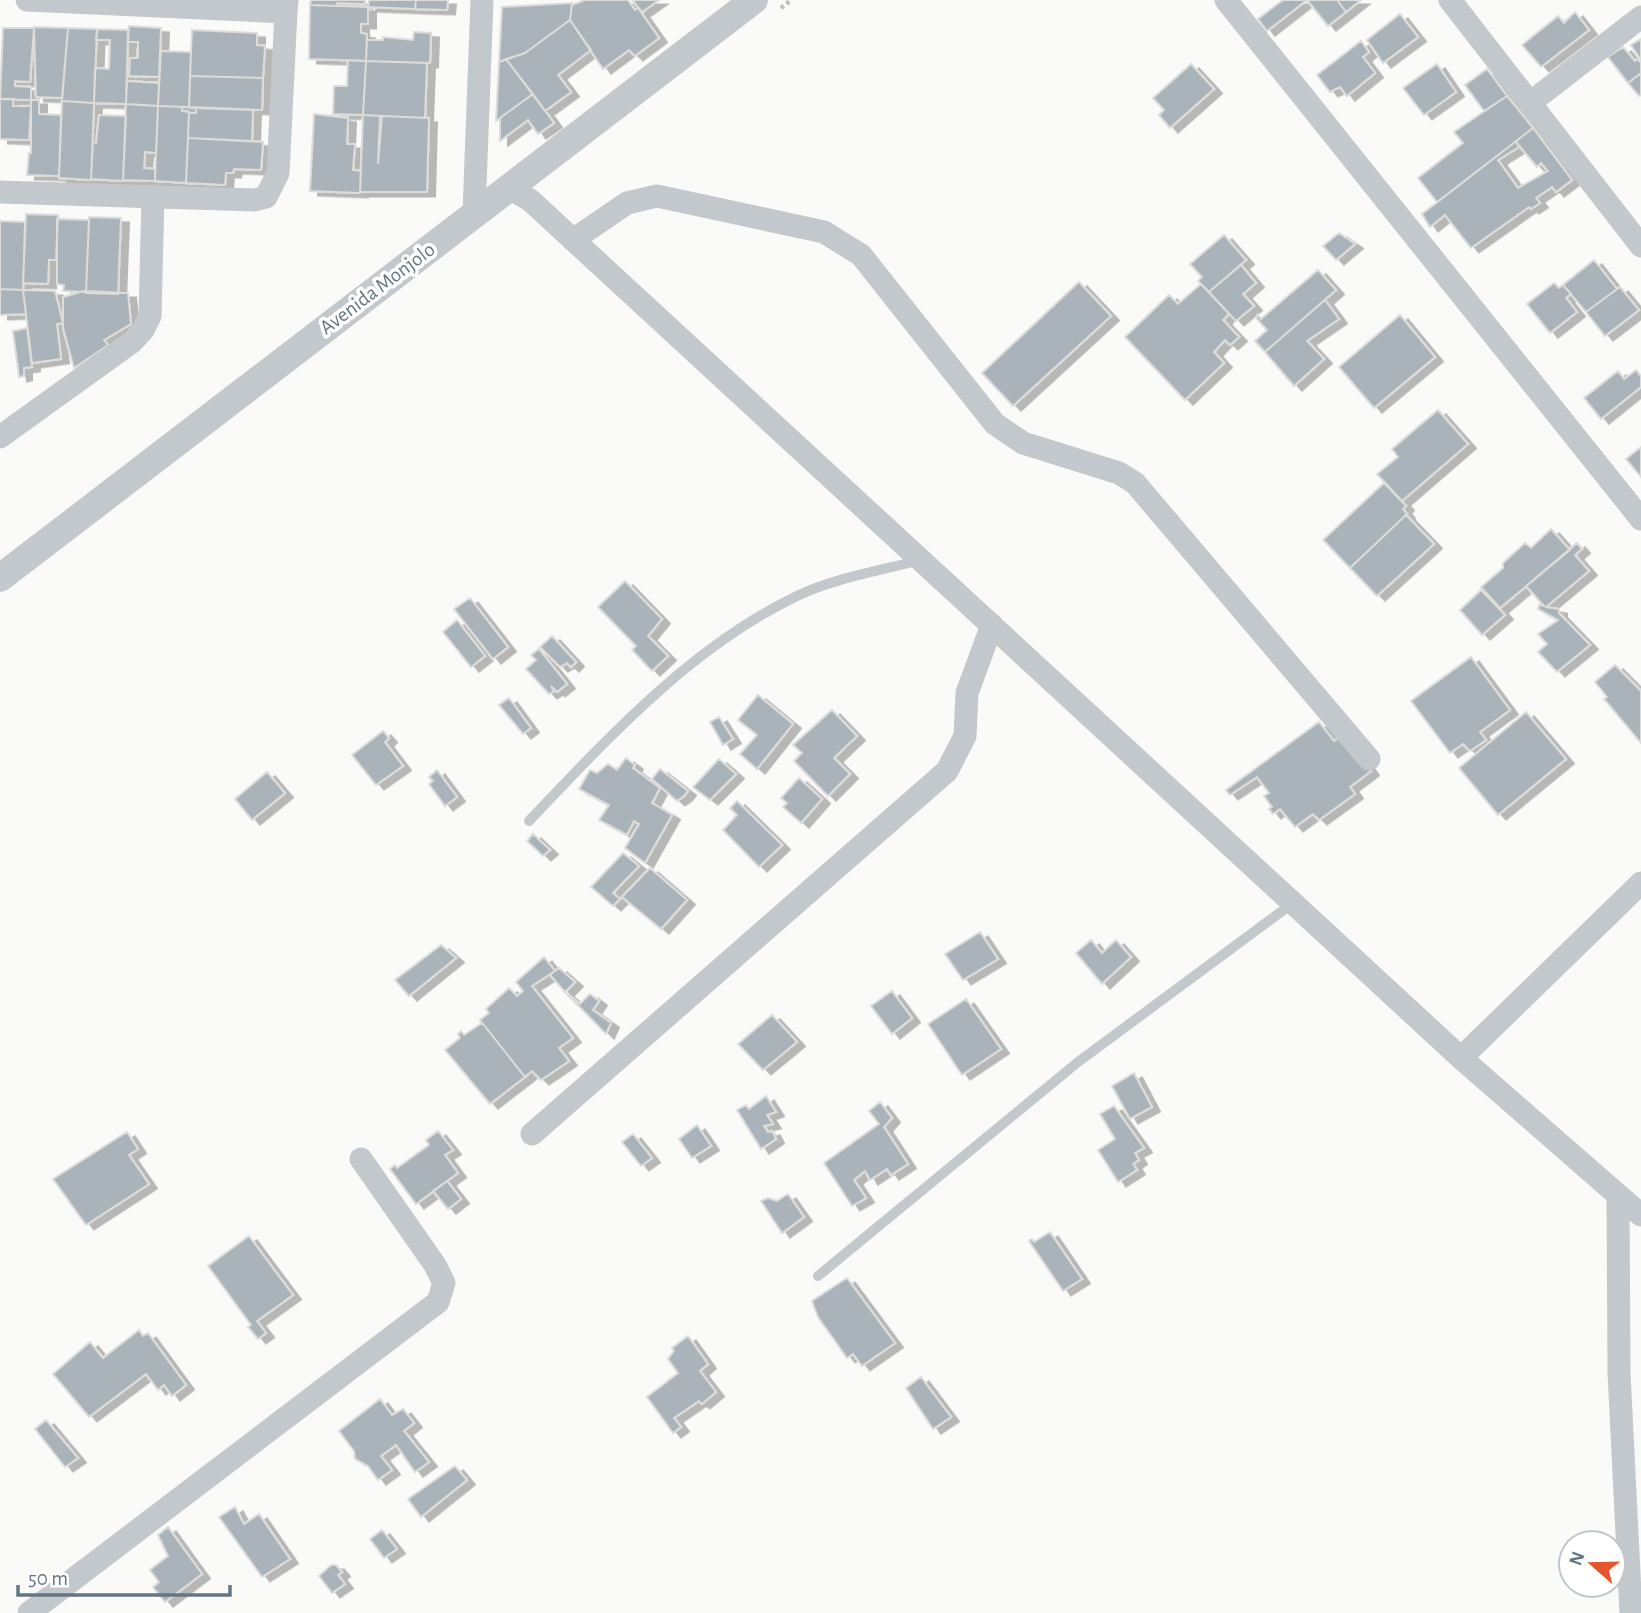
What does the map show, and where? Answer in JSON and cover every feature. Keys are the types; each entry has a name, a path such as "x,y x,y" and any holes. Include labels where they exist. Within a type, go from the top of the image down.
{"street":[{"path":"0,192 255,200 265,197 271,190 278,173 287,6 27,0"},
{"path":"474,214 482,0"},
{"name":"Avenida Monjolo","path":"0,578 754,0"},
{"path":"1226,0 1641,519"},
{"path":"1450,0 1641,246"},
{"path":"1530,103 1641,17"},
{"path":"507,187 530,200 1461,1058 1641,1215"},
{"path":"0,437 132,342 144,330 150,316 153,196"},
{"path":"573,240 627,203 657,196 824,232 861,255 995,424 1023,443 1119,473 1135,484 1369,759"},
{"path":"532,1135 947,771 965,736 967,694 992,625"},
{"path":"1461,1058 1641,883"},
{"path":"29,1613 438,1302 444,1283 435,1265 361,1159"},
{"path":"1618,1195 1619,1373 1630,1613"}],"lane":[{"path":"529,821 623,722 719,644 798,595 921,560"},
{"path":"818,1276 1078,1062 1293,903"}],"building":[{"path":"311,0 365,0 365,4 310,5"},
{"path":"369,0 416,0 415,9 368,7"},
{"path":"416,0 448,0 447,10 415,9"},
{"path":"585,0 628,0 635,10 638,8 659,38 635,56 629,50 603,69 570,20 572,5"},
{"path":"632,0 659,0 642,12"},
{"path":"1283,0 1307,0 1267,31 1258,19"},
{"path":"1307,0 1337,0 1346,12 1328,26"},
{"path":"1337,0 1361,0 1346,12"},
{"path":"572,3 570,20 525,53 499,62 502,7"},
{"path":"310,5 368,7 368,24 361,24 361,33 367,34 366,61 309,59"},
{"path":"1575,12 1589,30 1541,67 1522,45 1558,16 1564,23"},
{"path":"1400,14 1418,37 1383,63 1367,40"},
{"path":"570,20 591,50 558,75 571,92 545,111 506,59 525,53"},
{"path":"129,26 161,28 159,77 129,76 130,58 138,58 138,42 128,42"},
{"path":"34,27 68,28 62,98 36,97"},
{"path":"3,28 34,28 30,82 15,81 15,86 31,87 31,100 0,99"},
{"path":"68,28 97,29 94,103 62,101"},
{"path":"97,29 128,30 126,104 94,103 95,68 109,69 110,40 96,40"},
{"path":"192,30 257,33 257,45 265,46 263,78 190,76"},
{"path":"414,32 431,33 430,63 366,61 367,40 383,40 383,37 413,40"},
{"path":"1641,39 1641,60 1631,45"},
{"path":"1361,41 1369,52 1363,57 1375,73 1347,96 1340,87 1330,92 1317,75"},
{"path":"1623,47 1635,61 1638,59 1641,63 1641,73 1628,83 1608,57"},
{"path":"161,51 191,52 189,107 158,106"},
{"path":"506,59 533,94 496,121 499,62"},
{"path":"348,60 366,61 363,115 333,114 334,86 347,86"},
{"path":"366,61 427,63 425,118 363,115"},
{"path":"1191,64 1214,89 1170,128 1159,115 1164,110 1153,98"},
{"path":"1437,64 1456,92 1424,115 1403,88"},
{"path":"1487,69 1507,96 1484,111 1465,85"},
{"path":"1641,73 1641,95 1639,96 1628,83"},
{"path":"190,76 263,78 262,110 189,107"},
{"path":"127,81 159,83 158,106 126,104"},
{"path":"533,94 554,123 538,134 528,120 500,141 500,118"},
{"path":"1507,96 1533,128 1437,202 1418,178 1463,143 1454,132"},
{"path":"0,99 13,99 13,106 31,106 29,140 0,139"},
{"path":"31,100 39,100 39,114 61,115 59,176 27,175 31,153"},
{"path":"62,101 94,103 91,180 59,178"},
{"path":"126,104 158,106 156,153 145,152 144,168 155,169 155,181 123,180"},
{"path":"158,106 182,107 182,111 189,112 186,183 155,181"},
{"path":"196,108 253,110 252,141 188,138 189,113 196,113"},
{"path":"314,114 348,118 347,144 355,144 353,170 361,171 360,193 310,191"},
{"path":"99,115 126,116 123,181 91,179 93,142 96,143"},
{"path":"363,115 380,116 378,164 382,116 429,118 427,192 360,192"},
{"path":"1533,128 1572,180 1556,192 1552,187 1536,198 1540,203 1531,209 1529,207 1471,248 1445,215 1430,227 1422,214","holes":["1516,142 1537,167 1541,163 1548,171 1518,188 1498,160 1519,147"]},
{"path":"188,138 263,142 261,170 234,169 233,173 226,173 225,185 186,183"},
{"path":"26,214 58,215 56,260 49,260 48,284 23,283"},
{"path":"89,217 121,218 118,294 86,293"},
{"path":"57,219 89,220 86,292 63,291 64,285 57,284"},
{"path":"0,221 25,222 23,290 0,289"},
{"path":"1339,233 1355,244 1336,260 1323,246"},
{"path":"1224,235 1246,260 1209,292 1198,281 1202,277 1190,264"},
{"path":"1594,260 1617,289 1586,312 1563,285"},
{"path":"1241,265 1256,283 1243,294 1254,306 1236,321 1209,292"},
{"path":"1318,270 1336,290 1265,352 1255,341 1267,330 1256,318 1258,315 1261,319"},
{"path":"1079,282 1111,316 1013,406 982,373"},
{"path":"1554,283 1559,288 1563,285 1571,294 1566,298 1577,312 1550,333 1527,304"},
{"path":"1201,284 1229,314 1223,320 1239,337 1230,345 1225,340 1214,352 1224,363 1185,400 1125,337 1169,295 1178,304"},
{"path":"1620,287 1639,310 1605,336 1586,312"},
{"path":"0,289 23,290 26,314 0,315"},
{"path":"23,290 55,291 63,323 57,324 61,359 32,363"},
{"path":"84,291 128,293 131,324 104,340 108,345 74,368 63,328 63,297"},
{"path":"1325,300 1339,319 1307,341 1324,359 1294,386 1265,352"},
{"path":"1400,315 1435,357 1374,408 1339,367"},
{"path":"27,328 32,367 24,368 24,376 19,377 13,331"},
{"path":"1636,370 1641,376 1641,387 1601,419 1584,398 1618,371 1624,379"},
{"path":"1438,410 1468,444 1402,501 1377,474 1398,457 1392,449"},
{"path":"1641,447 1641,477 1626,459"},
{"path":"1384,483 1406,506 1403,509 1407,514 1350,568 1323,540"},
{"path":"1406,515 1434,544 1377,596 1350,568"},
{"path":"1551,529 1570,550 1500,608 1481,587 1503,568 1503,563 1525,543 1531,548"},
{"path":"1577,543 1582,549 1575,555 1589,571 1546,607 1559,609 1559,613 1590,645 1557,672 1538,652 1547,644 1538,634 1558,620 1538,609 1539,605 1544,606 1526,586"},
{"path":"625,581 662,619 648,636 668,656 652,671 632,650 636,646 598,607"},
{"path":"1481,590 1505,615 1482,635 1460,610"},
{"path":"470,598 508,647 493,659 454,609"},
{"path":"457,620 485,656 471,667 443,632"},
{"path":"552,636 576,662 571,667 567,663 560,667 540,647"},
{"path":"539,649 567,684 557,692 551,686 554,691 549,694 526,669 536,660 531,655"},
{"path":"1471,657 1510,710 1480,732 1486,740 1470,751 1463,744 1450,753 1411,701"},
{"path":"1615,665 1641,691 1641,743 1604,699 1607,697 1595,682"},
{"path":"758,695 793,724 757,769 740,754 757,735 738,720"},
{"path":"509,698 531,728 523,734 499,705"},
{"path":"832,710 857,736 834,758 850,774 828,796 794,761 802,753 793,745"},
{"path":"1526,712 1566,759 1498,815 1459,768"},
{"path":"719,717 733,739 723,745 710,722"},
{"path":"1319,722 1334,741 1345,734 1371,771 1350,787 1355,794 1319,820 1313,814 1295,827 1280,809 1273,814 1269,809 1272,807 1264,796 1269,793 1257,777 1230,795 1226,790"},
{"path":"383,731 389,738 385,742 403,766 376,785 352,755"},
{"path":"626,758 635,765 633,768 660,788 652,803 672,815 645,863 625,848 639,824 634,821 627,835 599,820 609,805 579,789 590,770 597,773 608,764 617,770"},
{"path":"719,759 736,774 710,800 693,787"},
{"path":"660,769 688,791 677,801 652,779"},
{"path":"437,770 457,797 445,806 429,784 433,781 429,777"},
{"path":"267,772 285,793 252,820 235,799"},
{"path":"799,778 822,799 801,823 783,807 787,803 781,798"},
{"path":"737,801 782,845 759,867 723,830 737,815 730,808"},
{"path":"533,834 550,850 543,856 527,841"},
{"path":"623,853 639,866 613,893 620,899 613,906 591,887"},
{"path":"650,868 687,900 661,929 622,897"},
{"path":"980,932 998,959 963,980 945,954"},
{"path":"1091,940 1102,953 1116,940 1131,957 1102,984 1076,953"},
{"path":"441,945 456,958 409,996 395,980"},
{"path":"544,957 555,971 532,986 573,1038 559,1048 569,1061 541,1080 532,1071 525,1077 480,1020 489,1013 486,1009 509,988 517,996 523,991 516,982"},
{"path":"559,968 575,982 565,992 550,975"},
{"path":"892,991 912,1018 892,1034 871,1006"},
{"path":"565,992 580,1004 590,994 599,1001 593,1010 611,1023 606,1034"},
{"path":"966,999 1001,1049 962,1075 928,1024"},
{"path":"772,1015 797,1042 763,1070 738,1044"},
{"path":"480,1020 525,1077 490,1104 445,1050 460,1038 458,1034 461,1031 464,1035 482,1023"},
{"path":"1134,1073 1152,1107 1130,1119 1112,1086"},
{"path":"766,1096 776,1112 767,1115 773,1124 764,1126 768,1132 772,1131 776,1139 761,1149 737,1110 746,1105 749,1109"},
{"path":"880,1102 892,1118 884,1127 908,1164 891,1175 887,1169 870,1180 865,1171 854,1180 866,1198 852,1206 824,1163 879,1124 869,1111"},
{"path":"1114,1106 1144,1148 1135,1153 1139,1160 1133,1164 1137,1170 1118,1182 1098,1150 1115,1139 1100,1114"},
{"path":"697,1125 711,1146 692,1158 679,1139"},
{"path":"438,1131 453,1150 445,1155 458,1173 416,1204 390,1169 395,1165 397,1168 429,1145 426,1140"},
{"path":"127,1132 138,1149 129,1155 149,1184 86,1225 53,1179"},
{"path":"633,1134 652,1158 641,1166 622,1142"},
{"path":"447,1181 461,1199 448,1209 433,1191"},
{"path":"788,1194 804,1217 782,1233 761,1201 768,1198 777,1201"},
{"path":"1050,1232 1082,1279 1063,1291 1029,1241 1032,1239 1034,1242"},
{"path":"249,1236 293,1295 257,1321 266,1333 258,1339 248,1327 251,1325 208,1266"},
{"path":"847,1278 895,1343 862,1366 853,1354 847,1358 818,1317 812,1301"},
{"path":"139,1330 143,1336 148,1333 186,1385 172,1396 164,1385 158,1390 146,1374 89,1417 53,1374 90,1342 103,1358"},
{"path":"688,1336 708,1364 700,1371 716,1392 702,1404 699,1401 674,1418 681,1427 673,1433 647,1397 678,1373 668,1359 674,1351 672,1348"},
{"path":"921,1377 951,1417 933,1429 906,1388"},
{"path":"380,1399 392,1415 403,1409 414,1423 404,1431 429,1462 415,1472 396,1445 381,1456 392,1470 378,1480 368,1466 355,1459 354,1451 339,1431"},
{"path":"46,1420 78,1458 65,1467 35,1429"},
{"path":"455,1466 467,1480 421,1517 408,1499"},
{"path":"235,1507 244,1524 259,1514 290,1559 262,1577 219,1517"},
{"path":"168,1527 202,1574 165,1602 153,1587 159,1582 150,1570 168,1556 158,1535"},
{"path":"382,1530 397,1549 384,1558 370,1539"},
{"path":"331,1565 336,1565 342,1572 338,1575 345,1584 332,1593 319,1576"}]}
